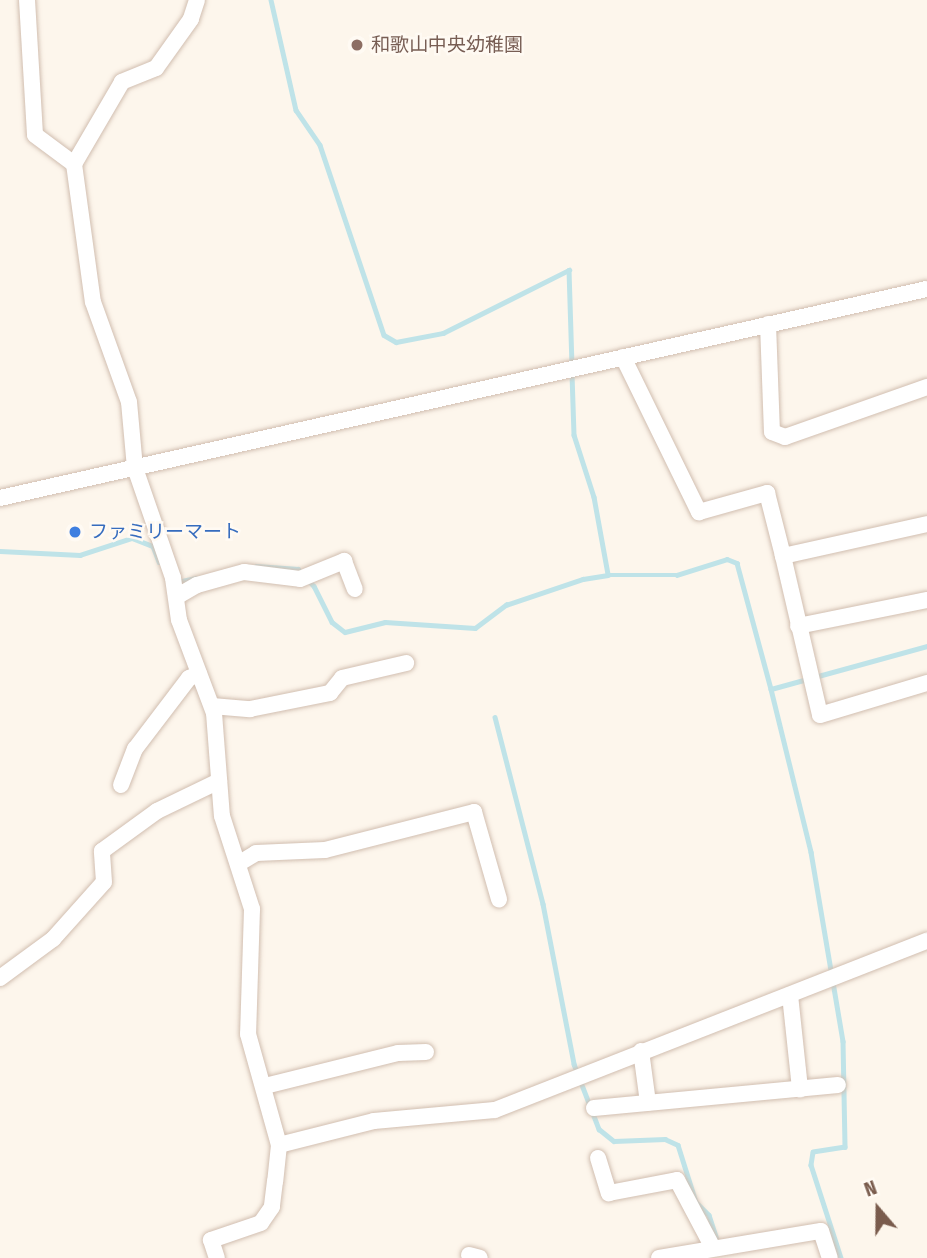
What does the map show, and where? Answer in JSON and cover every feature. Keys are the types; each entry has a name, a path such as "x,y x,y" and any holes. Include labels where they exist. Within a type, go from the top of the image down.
{"street":[{"path":"27,0 35,135 75,164"},
{"path":"197,0 191,19 156,68 122,82 75,164 93,302 129,402 135,468 174,588 178,620 212,706 222,816 252,909 248,1034 265,1086 279,1145 272,1207 261,1223 211,1240 216,1258"},
{"path":"0,498 927,289"},
{"path":"768,324 772,432 785,437 927,387"},
{"path":"623,357 699,512 767,493 820,715 927,683"},
{"path":"783,556 927,524"},
{"path":"174,588 197,585 244,572 300,579 344,561 355,589"},
{"path":"798,626 927,600"},
{"path":"212,706 250,709 330,693 342,678 406,663"},
{"path":"121,785 135,749 189,678 199,674"},
{"path":"0,978 53,939 104,882 102,851 158,811 219,781"},
{"path":"238,864 256,853 325,850 474,812 499,899"},
{"path":"279,1145 374,1121 495,1110 927,941"},
{"path":"790,995 800,1088"},
{"path":"641,1051 648,1103"},
{"path":"265,1086 398,1053 426,1052"},
{"path":"594,1108 838,1085"},
{"path":"598,1158 609,1193 677,1180 720,1251"},
{"path":"659,1258 720,1251 821,1231 830,1258"}],"waterway":[{"path":"271,0 296,110 320,145 384,335 396,342 443,333 569,270 572,365"},
{"path":"572,374 574,435 594,497 608,574"},
{"path":"0,551 80,555 132,538 153,546 159,562"},
{"path":"256,566 298,569 314,586 332,622 345,632 385,622 475,628 506,605 583,579 608,575 677,575 727,559 737,563 771,689 927,646"},
{"path":"177,582 196,578"},
{"path":"771,689 811,852 843,1041 845,1147 813,1152 811,1165 841,1258"},
{"path":"495,717 543,904 574,1064 599,1129 614,1141 665,1139 678,1145 696,1202 709,1215 718,1243"}],"place":[{"name":"和歌山中央幼稚園","path":"357,45"},
{"name":"ファミリーマート","path":"75,532"}]}
